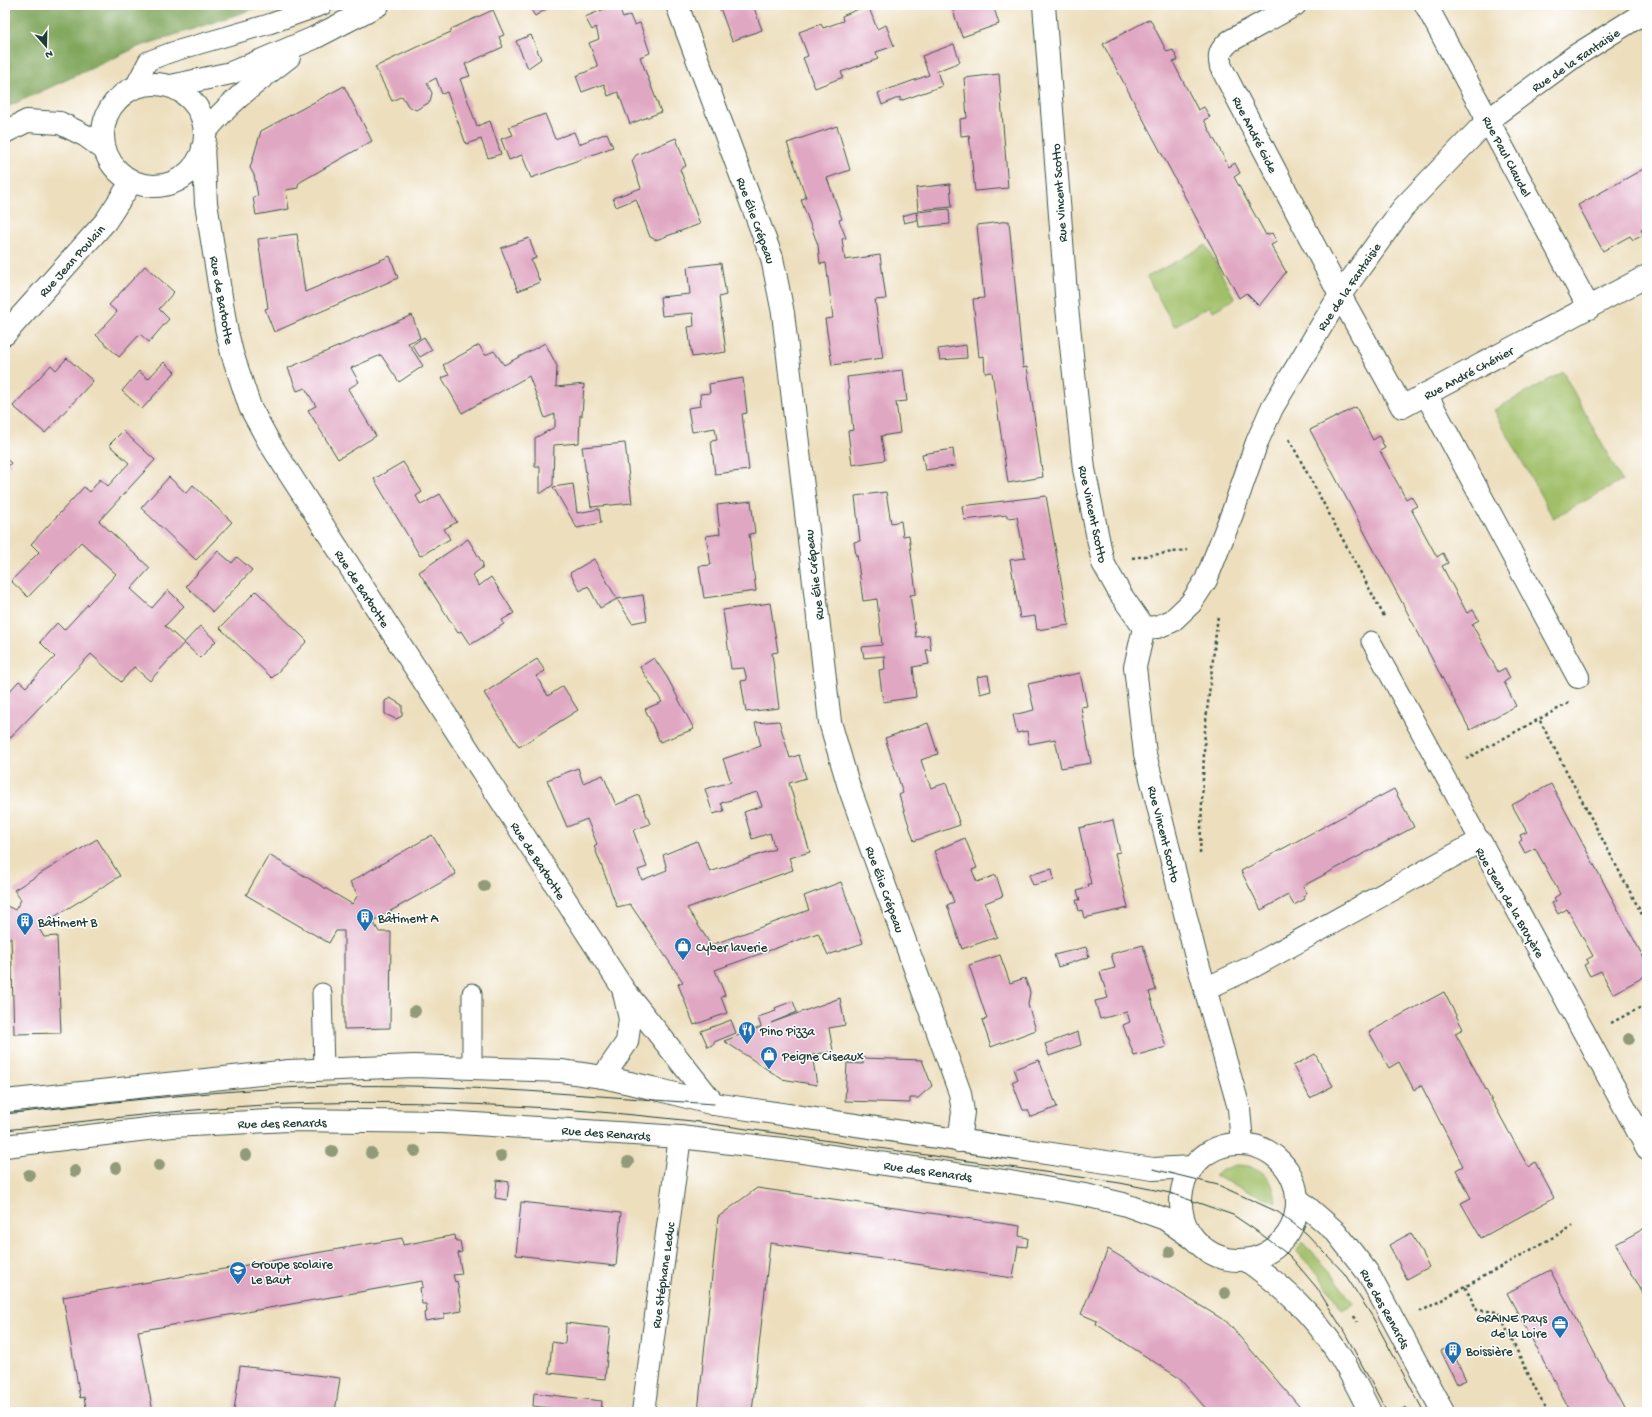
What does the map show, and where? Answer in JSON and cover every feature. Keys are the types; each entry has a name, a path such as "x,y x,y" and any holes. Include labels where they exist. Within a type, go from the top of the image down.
{"street":[{"path":"314,38 242,93 221,112 204,139 194,166 178,180 168,184 153,186 142,184 132,181 116,170 110,162 104,149 103,129 109,110 118,98 134,88 148,84 171,86 231,73 314,38 378,5"},
{"name":"Rue Élie Crépeau","path":"677,5 772,258 783,313 830,722 849,787 960,1093 963,1112 959,1141"},
{"name":"Rue Vincent Scotto","path":"1044,5 1067,307 1084,469 1103,563 1120,595 1144,628 1135,667 1145,754 1205,989 1239,1108 1242,1144"},
{"name":"Rue André Gide","path":"1295,5 1230,41 1222,48 1219,57 1221,67 1340,295"},
{"name":"Rue Paul Claudel","path":"1426,5 1589,308"},
{"name":"Rue de la Fantaisie","path":"1144,628 1157,627 1172,621 1191,603 1206,580 1232,514 1257,442 1272,408 1340,295 1403,208 1488,120 1575,56 1647,11"},
{"path":"171,86 184,93 195,104 202,117 204,139"},
{"path":"5,132 27,121 60,123 86,136 104,149"},
{"name":"Rue de Barbotte","path":"204,139 205,197 226,328 238,374 250,407 269,442 624,990 714,1104"},
{"name":"Rue Jean Poulain","path":"5,334 106,220 132,181"},
{"name":"Rue André Chénier","path":"1340,295 1402,407 1647,276"},
{"path":"1426,394 1578,677"},
{"name":"Rue Jean de la Bruyère","path":"1205,989 1252,967 1480,841 1647,1148"},
{"name":"Rue de Barbotte","path":"603,1077 627,1042 630,1020 624,990"},
{"path":"5,1101 289,1071 324,1069 414,1066 561,1071 603,1077 714,1104 1153,1169 1193,1167"},
{"name":"Rue des Renards","path":"5,1146 172,1126 289,1120 443,1122 680,1137 782,1149 995,1179 1085,1195 1123,1204 1165,1219 1194,1239"},
{"name":"Rue Stéphane Leduc","path":"643,1412 680,1137"},
{"path":"1242,1144 1262,1148 1279,1159 1292,1177 1298,1199 1295,1221 1282,1242 1268,1253 1246,1260 1228,1259 1217,1256 1201,1246 1194,1239 1186,1224 1181,1207 1181,1196 1184,1185 1193,1167 1205,1155 1219,1148 1242,1144"},
{"name":"Rue des Renards","path":"1298,1199 1336,1232 1368,1273 1443,1412"},
{"path":"1246,1260 1272,1279 1306,1309 1339,1354 1370,1412"}],"lane":[{"path":"134,88 148,61 172,52 269,24 323,5"},
{"path":"1371,641 1480,841"},
{"path":"322,992 324,1069"},
{"path":"472,993 472,1068"}],"path":[{"path":"1272,408 1392,629 1371,641"},
{"path":"1128,558 1191,549"},
{"path":"1200,860 1205,729 1219,611"},
{"path":"1442,772 1586,694 1578,677"},
{"path":"1539,719 1647,924"},
{"path":"1586,1037 1647,1004"},
{"path":"1416,1308 1422,1311 1573,1226"},
{"path":"1465,1287 1477,1310 1498,1312 1547,1412"},
{"path":"1354,1316 1357,1322"}],"green space":[{"path":"5,5 266,5 138,47 5,108"},
{"path":"1206,245 1235,299 1213,311 1210,306 1174,326 1147,277"},
{"path":"1563,372 1622,481 1553,518 1494,410"},
{"path":"1237,1165 1253,1167 1265,1174 1272,1186 1276,1202 1214,1176 1225,1169"},
{"path":"1302,1242 1330,1271 1353,1304 1342,1310 1318,1274 1296,1251"}],"building":[{"path":"528,5 553,5 535,16"},
{"path":"614,5 618,5 623,18 630,15 634,25 640,23 650,53 640,57 661,112 630,124 618,92 608,96 604,84 582,92 576,76 598,67 589,43 599,39 596,27 592,30 585,17"},
{"path":"719,5 753,5 762,30 732,41"},
{"path":"868,5 877,29 886,25 894,46 876,52 878,59 841,72 843,77 815,88 803,58 808,56 799,32 821,24 823,28 843,21 842,16"},
{"path":"951,5 993,5 999,24 962,37"},
{"path":"493,10 504,35 499,37 503,47 465,64 470,76 460,79 477,126 490,121 501,154 488,158 481,139 466,144 447,92 442,94 436,78 427,83 432,93 430,102 416,110 408,106 402,96 392,101 375,67 451,32 451,29"},
{"path":"1150,19 1167,52 1173,50 1178,60 1173,62 1198,110 1204,107 1210,117 1204,120 1229,167 1235,163 1240,173 1234,177 1266,235 1272,233 1277,242 1271,245 1286,272 1259,306 1246,293 1239,298 1103,44"},
{"path":"531,35 541,59 528,68 516,41"},
{"path":"954,44 960,62 937,71 942,86 900,101 900,97 882,105 878,93 929,75 922,56"},
{"path":"999,74 1008,188 975,191 969,135 961,136 960,119 967,118 964,78"},
{"path":"344,86 372,141 302,181 298,184 298,188 286,190 289,209 256,215 253,197 258,196 254,175 250,168 261,131"},
{"path":"545,114 555,139 574,132 579,144 607,133 613,147 531,178 522,155 509,160 501,139 513,135 509,127"},
{"path":"837,126 850,170 827,178 842,219 839,220 846,238 842,239 845,260 880,255 886,299 875,300 883,358 832,365 825,319 833,318 826,263 820,264 818,245 801,200 806,197 787,143"},
{"path":"676,138 686,166 680,169 700,224 656,240 650,237 636,199 616,207 613,198 641,188 632,161 636,155"},
{"path":"1647,167 1647,226 1641,229 1644,235 1633,240 1630,236 1603,251 1578,205"},
{"path":"950,184 952,207 918,210 916,188"},
{"path":"949,209 950,224 919,227 917,212"},
{"path":"916,212 917,220 904,223 902,216"},
{"path":"1009,221 1023,368 1027,367 1043,477 1008,483 992,372 985,373 984,356 979,357 973,299 984,298 977,225"},
{"path":"297,234 305,292 390,256 398,278 274,332 265,309 268,308 258,239"},
{"path":"529,238 536,258 531,260 540,282 518,291 501,248"},
{"path":"721,263 726,295 719,297 726,352 692,357 688,327 694,326 693,313 662,316 660,297 690,294 687,267"},
{"path":"145,266 174,292 159,309 169,319 149,342 140,334 119,357 96,335 117,312 109,305"},
{"path":"412,315 420,338 408,343 423,366 399,382 381,355 351,368 359,382 348,389 376,436 338,459 308,410 316,406 305,388 297,391 288,368"},
{"path":"424,337 432,350 420,357 412,345"},
{"path":"545,343 557,366 556,387 584,384 582,416 580,415 579,443 554,445 553,485 540,494 540,467 535,467 535,438 555,427 555,414 545,418 529,376 462,413 442,378 449,375 443,365 479,345 485,355 494,351 504,365"},
{"path":"966,345 967,358 940,360 938,349"},
{"path":"67,358 93,381 45,433 13,406 51,365 56,370"},
{"path":"164,362 175,372 142,409 122,391 139,371 148,379"},
{"path":"903,370 907,401 896,402 900,433 881,436 885,460 852,465 848,431 853,430 847,377"},
{"path":"743,378 747,413 742,414 749,470 715,474 711,441 717,440 715,428 692,432 688,408 701,406 700,394 710,393 709,384"},
{"path":"1356,407 1373,440 1379,436 1385,448 1380,451 1406,499 1411,496 1417,506 1411,509 1437,557 1443,553 1448,563 1442,566 1467,613 1473,610 1479,620 1472,624 1498,672 1505,668 1510,678 1504,682 1516,706 1470,730 1310,430"},
{"path":"123,431 155,460 99,521 150,568 131,589 152,608 168,590 184,606 165,626 184,643 150,681 134,667 121,682 91,654 5,743 5,696 19,681 26,687 55,657 40,642 57,623 64,630 116,574 81,542 28,597 11,581 39,552 31,544 84,487 90,492 100,479 108,486 129,463 109,445"},
{"path":"625,443 632,503 591,507 582,447"},
{"path":"953,449 955,466 925,470 922,454"},
{"path":"5,458 11,463 5,470"},
{"path":"403,462 422,492 416,496 421,505 440,494 457,522 444,529 450,539 420,556 374,479"},
{"path":"169,477 186,493 193,485 232,522 196,560 141,508"},
{"path":"573,484 577,513 599,509 601,523 577,528 553,487"},
{"path":"886,492 891,523 901,521 903,536 909,535 916,594 910,595 916,637 929,635 931,650 926,650 929,664 913,667 916,697 883,702 879,670 885,669 884,656 864,658 862,647 882,645 877,599 863,601 854,542 860,541 855,496"},
{"path":"1046,496 1069,625 1037,630 1035,616 1020,618 1010,560 1025,558 1017,517 1007,518 1007,515 964,520 962,506"},
{"path":"751,501 755,533 749,534 756,591 704,598 699,566 711,565 706,536 720,534 717,505"},
{"path":"468,539 483,564 482,568 472,575 479,586 491,577 514,613 502,620 504,624 470,645 461,631 458,633 419,572"},
{"path":"218,551 232,563 237,557 252,570 213,612 186,586"},
{"path":"594,559 617,599 600,608 588,586 580,591 570,573"},
{"path":"256,591 307,641 272,678 220,628"},
{"path":"643,595 647,620 632,623 617,599"},
{"path":"770,603 778,652 772,653 779,708 746,712 741,681 747,680 744,668 731,669 723,610"},
{"path":"200,626 216,641 200,658 184,643"},
{"path":"654,658 667,677 694,729 660,742 645,709 662,702 640,667"},
{"path":"537,659 545,671 536,676 548,696 563,686 578,710 519,747 484,693"},
{"path":"1080,673 1087,706 1081,707 1091,763 1061,768 1055,739 1029,744 1027,731 1017,733 1013,715 1034,710 1028,684"},
{"path":"988,675 991,691 980,694 977,677"},
{"path":"390,698 402,705 402,716 396,719 385,714 385,701"},
{"path":"779,721 790,758 799,755 806,778 789,783 810,852 789,858 793,870 687,908 711,945 809,910 804,896 841,882 863,943 828,955 818,933 715,970 725,995 721,997 727,1013 694,1025 678,984 683,982 630,904 617,907 594,846 597,844 587,819 567,827 547,780 578,768 583,783 603,775 616,805 639,795 650,824 633,830 647,867 638,870 642,880 667,870 663,855 697,841 710,872 775,849 770,833 752,839 744,812 762,806 757,792 721,803 724,811 713,814 705,789 731,782 723,759 761,746 755,723"},
{"path":"928,723 938,754 921,760 931,788 946,783 960,825 914,841 899,795 903,793 885,738"},
{"path":"1551,784 1647,964 1647,975 1613,994 1601,971 1590,976 1584,965 1588,963 1586,960 1593,956 1567,909 1558,914 1552,903 1556,901 1554,898 1560,894 1535,848 1525,853 1519,842 1522,840 1520,835 1527,832 1512,805"},
{"path":"1394,789 1414,827 1303,886 1307,893 1303,896 1305,899 1294,905 1288,895 1261,910 1241,871"},
{"path":"1113,820 1120,852 1115,853 1128,908 1084,918 1082,910 1079,911 1076,900 1080,900 1077,891 1089,887 1088,884 1091,884 1079,828"},
{"name":"Bâtiment A","path":"432,835 456,874 373,921 379,932 391,932 390,1028 344,1029 344,931 336,931 329,943 246,895 269,855 352,904 358,895 350,882"},
{"path":"965,838 977,868 972,870 977,882 996,875 1003,896 985,903 997,937 962,949 947,905 954,902 934,851"},
{"name":"Bâtiment B","path":"97,839 120,876 38,927 44,937 57,936 61,1033 14,1034 11,938 5,938 5,905 15,910 21,900 14,890"},
{"path":"1052,869 1054,880 1033,885 1029,875"},
{"path":"1143,945 1156,990 1149,992 1166,1047 1134,1056 1123,1025 1130,1022 1127,1012 1100,1019 1095,1001 1108,998 1100,972 1115,968 1111,954"},
{"path":"1086,947 1089,957 1058,967 1054,955"},
{"path":"1000,955 1010,983 1025,978 1030,992 1028,1005 1036,1030 991,1047 982,1020 987,1019 969,965"},
{"path":"1444,992 1463,1029 1455,1033 1528,1167 1535,1162 1554,1198 1481,1238 1461,1203 1471,1198 1456,1170 1463,1166 1421,1085 1414,1090 1399,1062 1389,1068 1369,1032"},
{"path":"840,998 845,1025 829,1028 833,1051 812,1055 817,1085 782,1079 724,1041 761,1027 758,1017 776,1011 775,1008 793,1001 797,1012 771,1023"},
{"path":"731,1020 736,1033 714,1042 714,1044 708,1047 701,1031"},
{"path":"1078,1032 1081,1045 1049,1056 1045,1044"},
{"path":"1315,1054 1333,1086 1310,1098 1293,1066"},
{"path":"863,1058 922,1060 932,1086 918,1098 910,1098 910,1103 845,1101 847,1063 863,1064"},
{"path":"1039,1060 1057,1107 1031,1117 1028,1110 1023,1110 1012,1082 1018,1079 1014,1069"},
{"path":"497,1180 509,1182 507,1200 495,1198"},
{"path":"757,1188 1020,1226 1019,1236 1028,1238 1027,1247 1018,1246 1013,1278 770,1243 752,1412 698,1412 718,1217"},
{"path":"521,1202 621,1213 616,1266 516,1255"},
{"path":"1647,1227 1647,1301 1616,1244"},
{"path":"1411,1233 1429,1267 1407,1279 1389,1245"},
{"path":"455,1235 456,1241 460,1241 462,1252 458,1253 462,1274 453,1275 455,1282 457,1281 462,1311 444,1314 444,1318 425,1321 424,1313 427,1312 426,1304 422,1304 420,1288 423,1287 422,1281 138,1331 153,1412 87,1412 84,1397 80,1398 63,1297 402,1238 403,1245"},
{"path":"1108,1249 1227,1322 1304,1412 1209,1412 1179,1378 1096,1324 1097,1321 1081,1314"},
{"path":"1550,1270 1626,1412 1571,1412 1507,1293"},
{"path":"566,1323 610,1328 605,1379 549,1373 552,1342 565,1344"},
{"name":"Boissière","path":"1450,1346 1466,1380 1457,1384 1441,1351"},
{"path":"240,1366 340,1378 335,1412 234,1411"},
{"path":"534,1393 602,1401 601,1412 558,1412 558,1409 533,1406"},
{"path":"1406,1407 1409,1412 1401,1412 1400,1410"}],"tram line":[{"path":"5,1114 209,1093 332,1086 427,1086 475,1088 714,1104"},
{"path":"5,1130 183,1111 291,1104 391,1102 492,1105 592,1111 692,1121 1120,1183 1170,1193 1233,1215 1290,1256 1317,1288 1345,1333 1387,1412"},
{"path":"1153,1169 1218,1185 1278,1212 1306,1233 1344,1273 1372,1316 1424,1412"}],"place":[{"name":"Bâtiment A","path":"365,932"},
{"name":"Bâtiment B","path":"25,936"},
{"name":"Cyber laverie","path":"683,961"},
{"name":"Pino Pizza","path":"747,1045"},
{"name":"Peigne Ciseaux","path":"769,1070"},
{"name":"Groupe scolaire Le Baut","path":"238,1285"},
{"name":"GRAINE Pays de la Loire","path":"1560,1339"},
{"name":"Boissière","path":"1453,1365"}]}
